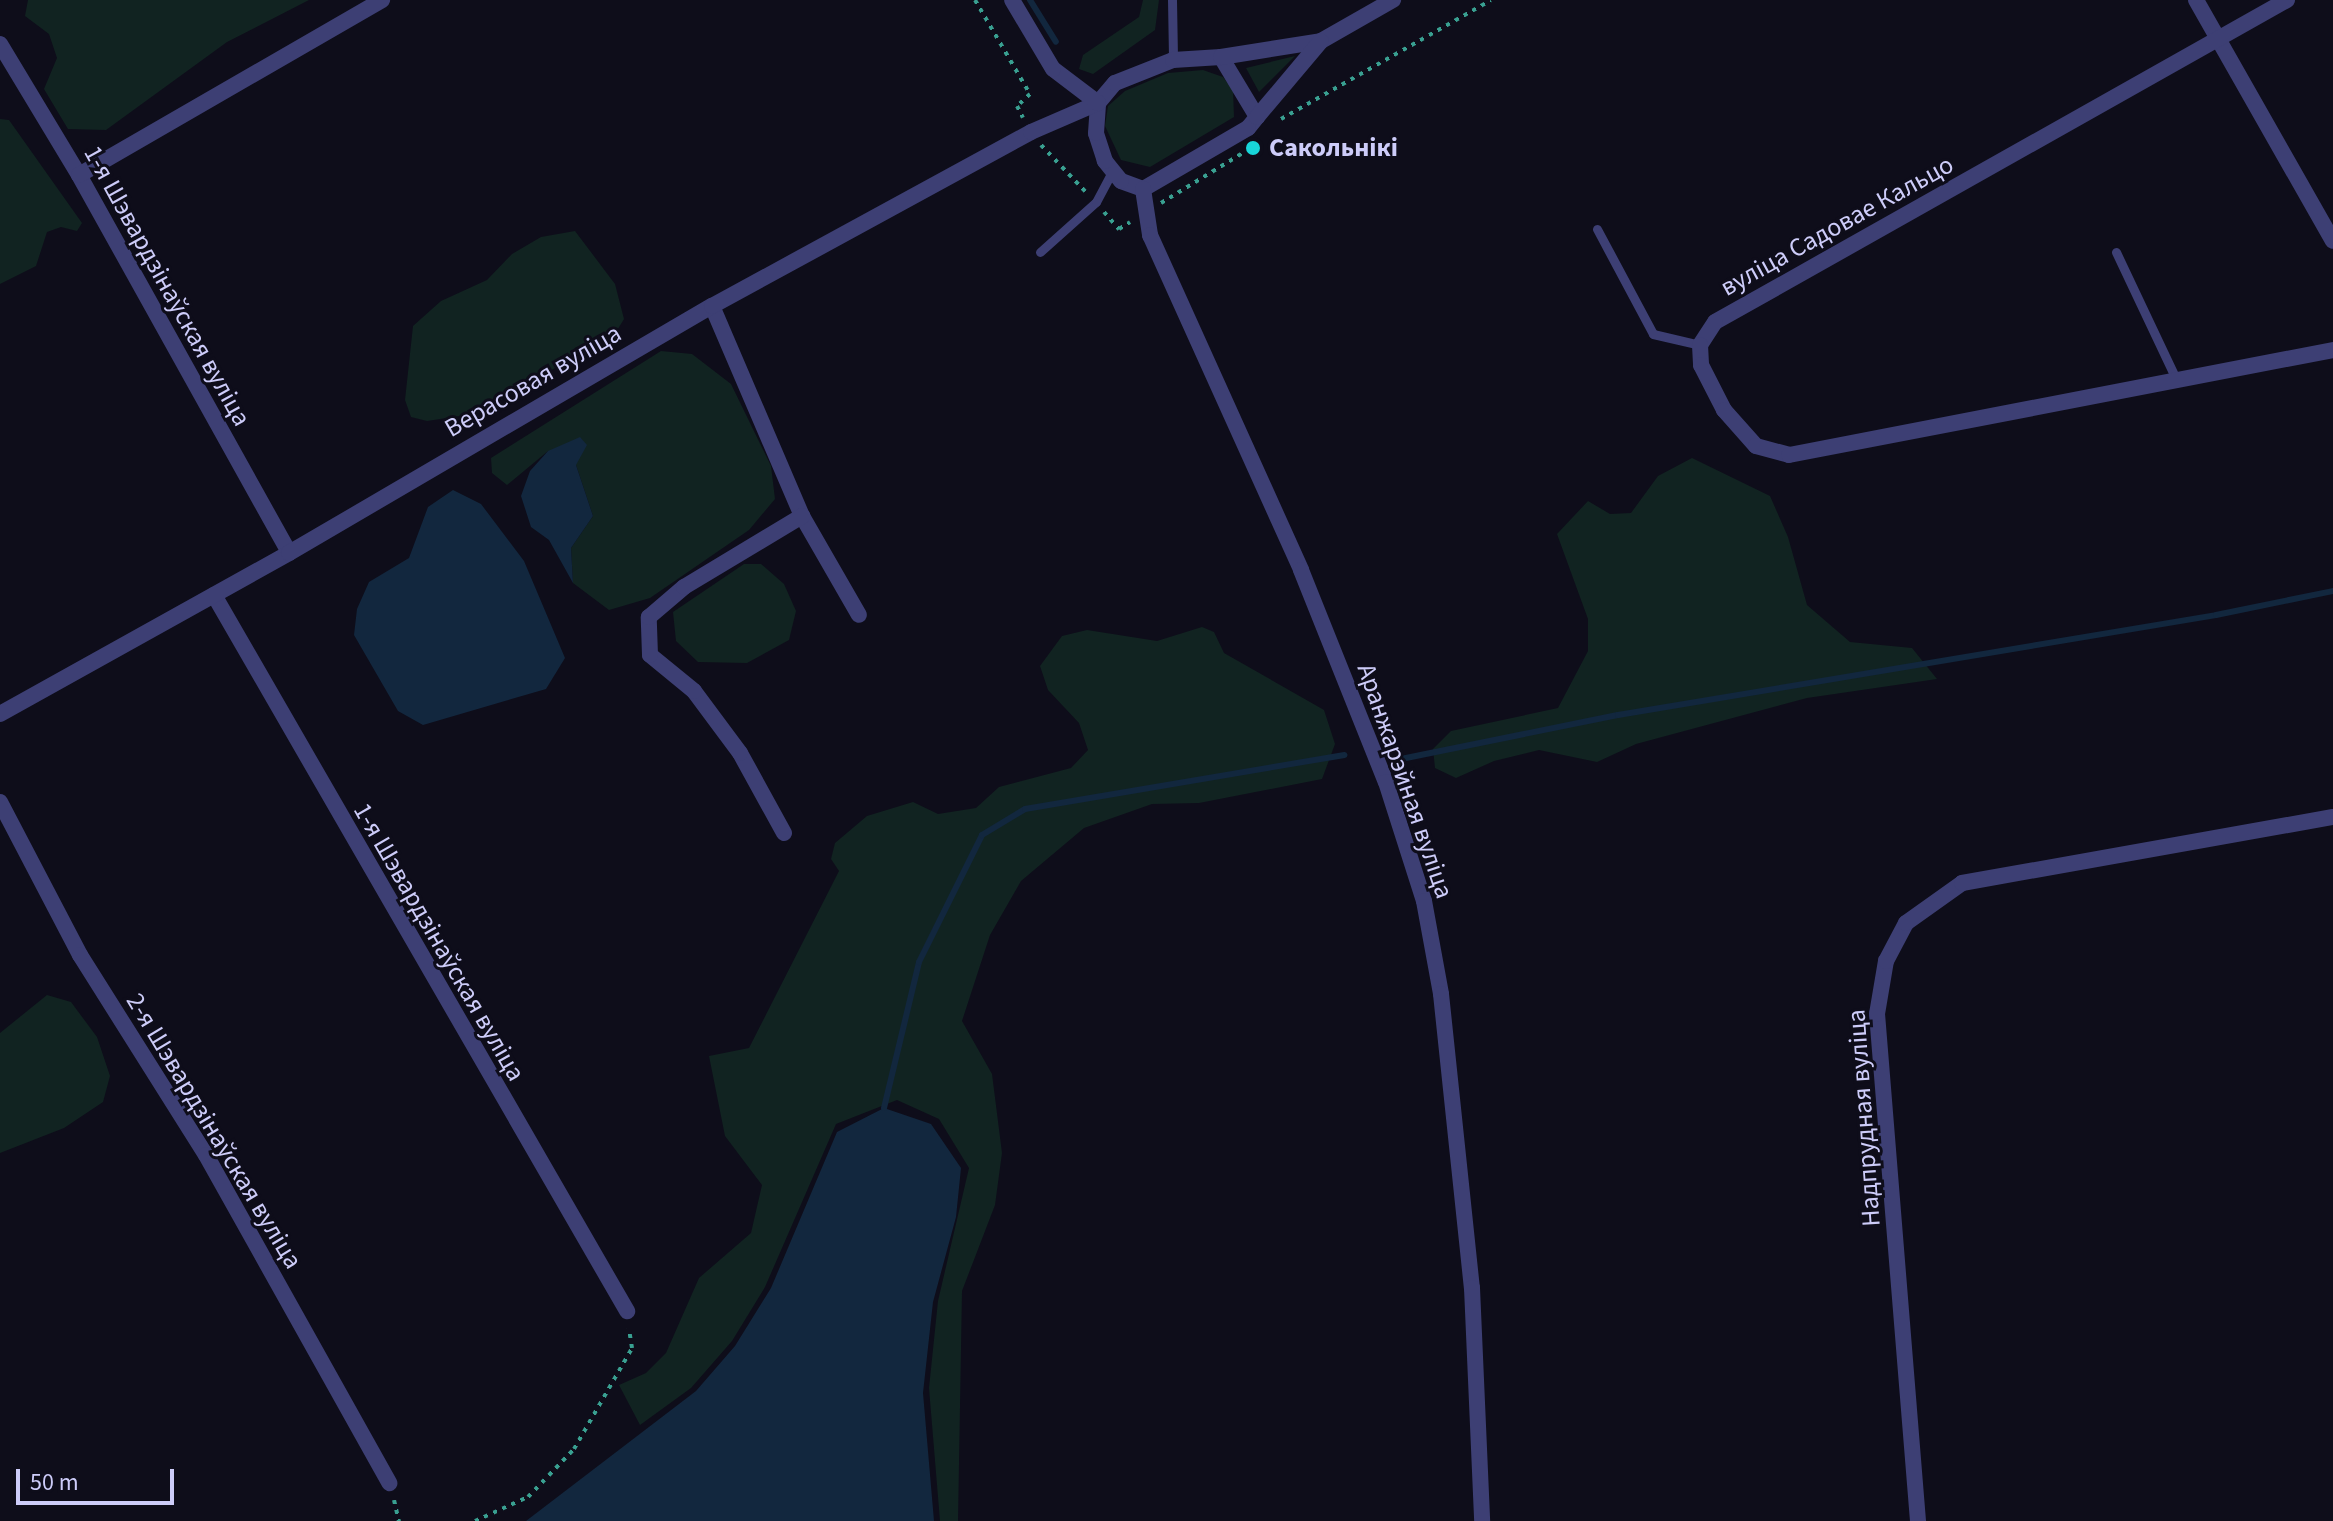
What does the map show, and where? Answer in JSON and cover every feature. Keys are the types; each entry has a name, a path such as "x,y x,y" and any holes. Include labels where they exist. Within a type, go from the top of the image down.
{"street":[{"path":"79,175 382,0"},
{"path":"1012,0 1053,69 1098,103 1096,133 1113,170 1121,181 1143,189"},
{"name":"Верасовая вуліца","path":"1143,189 1248,128 1321,41 1393,0"},
{"path":"2196,0 2333,241"},
{"name":"вуліца Садовае Кальцо","path":"1700,345 1715,322 2287,0"},
{"name":"Верасовая вуліца","path":"0,714 289,553 712,306 1031,132 1098,103 1115,83 1173,60 1221,57 1321,41"},
{"name":"1-я Шэвардзінаўская вуліца","path":"0,44 79,175 289,553"},
{"path":"1221,57 1257,117"},
{"name":"Аранжарэйная вуліца","path":"1143,189 1150,235 1301,570 1386,782 1424,901 1441,994 1472,1288 1482,1521"},
{"path":"712,306 802,516 859,615"},
{"path":"1700,345 1701,365 1724,410 1756,446 1789,455 2333,350"},
{"path":"784,833 740,753 694,691 650,655 649,617 684,587 802,516"},
{"name":"1-я Шэвардзінаўская вуліца","path":"214,595 627,1311"},
{"name":"2-я Шэвардзінаўская вуліца","path":"0,802 80,955 206,1155 389,1483"},
{"name":"Надпрудная вуліца","path":"1918,1521 1877,1014 1886,961 1906,923 1962,883 2333,817"}],"lane":[{"path":"1172,0 1173,60"},
{"path":"1040,252 1096,202 1113,170"},
{"path":"1597,229 1653,334 1700,345"},
{"path":"2116,252 2177,381"}],"path":[{"path":"975,0 1030,94 1017,106 1031,132 1119,229 1246,154 1255,141"},
{"path":"1278,121 1491,0"},
{"path":"475,1521 528,1497 574,1449 632,1348 627,1311"}],"green space":[{"path":"28,0 309,0 227,42 106,130 68,129 44,89 57,58 49,34 25,16"},
{"path":"1143,0 1159,0 1155,30 1093,74 1079,69 1083,55 1139,17"},
{"path":"1295,56 1259,92 1246,68"},
{"path":"1203,70 1223,77 1233,90 1234,117 1150,167 1121,160 1105,126 1108,106 1125,91 1168,73"},
{"path":"0,119 9,120 82,223 77,231 61,227 47,232 36,266 0,284"},
{"path":"575,231 615,284 624,319 616,332 479,413 427,421 411,417 405,400 413,326 441,301 487,280 512,254 541,237"},
{"path":"661,351 692,354 731,384 771,466 775,499 749,530 650,598 609,610 573,583 571,548 593,516 576,465 548,451 507,485 492,473 491,458"},
{"path":"1692,458 1770,496 1788,537 1807,605 1850,642 1912,648 1937,679 1807,698 1636,744 1597,762 1539,750 1494,761 1456,778 1435,768 1433,749 1451,731 1558,708 1588,651 1588,619 1557,534 1588,501 1610,514 1631,513 1658,476"},
{"path":"744,564 761,564 784,584 796,611 789,640 747,663 698,662 676,641 673,612"},
{"path":"1202,627 1214,632 1224,653 1324,710 1335,744 1322,779 1199,803 1152,804 1084,828 1021,881 990,935 962,1021 992,1074 1002,1153 995,1205 962,1291 958,1521 940,1521 929,1388 938,1301 969,1168 939,1119 897,1100 836,1124 765,1287 732,1341 691,1388 640,1425 619,1385 646,1373 666,1353 699,1278 751,1233 762,1185 725,1136 709,1056 749,1048 839,871 831,859 835,843 867,816 913,802 938,814 976,808 999,787 1071,768 1088,750 1079,723 1048,690 1040,666 1062,636 1087,630 1157,641"},
{"path":"47,995 71,1002 97,1037 110,1076 103,1102 64,1128 0,1153 0,1033"}],"water":[{"path":"580,437 587,445 576,465 593,516 571,548 573,583 549,540 531,527 521,496 530,471 548,451"},
{"path":"453,490 481,504 524,561 565,658 546,689 423,725 398,711 354,635 357,609 369,582 409,558 428,507"},
{"path":"884,1108 931,1124 961,1168 956,1217 933,1302 923,1393 934,1521 526,1521 696,1391 735,1346 771,1288 837,1132"}],"waterway":[{"path":"1030,0 1056,42"},
{"path":"1401,759 1618,715 2216,615 2333,591"},
{"path":"884,1108 919,962 982,835 1025,809 1344,755"}],"place":[{"name":"Сакольнікі","path":"1253,148"}]}
